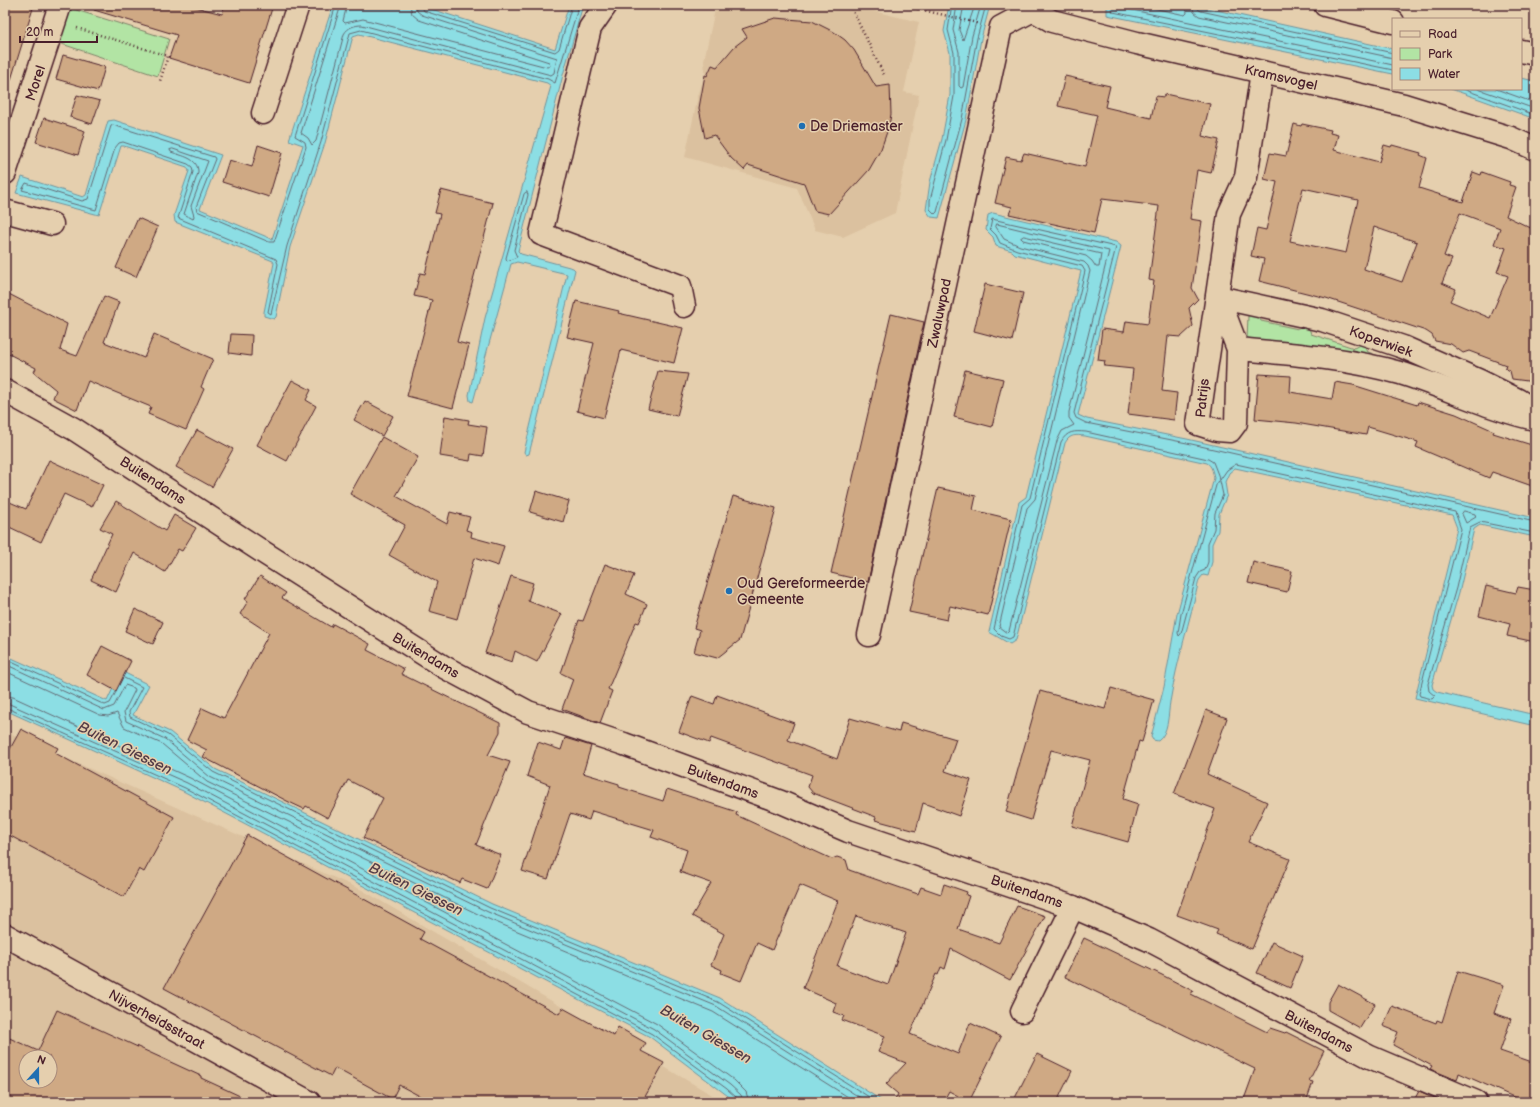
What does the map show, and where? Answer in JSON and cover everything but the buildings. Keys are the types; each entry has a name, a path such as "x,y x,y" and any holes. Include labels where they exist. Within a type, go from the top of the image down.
{"street":[{"path":"263,113 298,5"},
{"path":"606,5 590,28 541,234 680,286 684,306"},
{"path":"1325,5 1392,22"},
{"name":"Kramsvogel","path":"1031,8 1052,21 1404,105 1511,138 1535,149"},
{"name":"Zwaluwpad","path":"869,635 1001,27 1031,8"},
{"name":"Morel","path":"7,167 58,13"},
{"path":"1522,51 1535,54"},
{"name":"Patrijs","path":"1218,297 1238,349 1236,424 1230,431 1217,430 1198,424 1207,352 1218,297 1229,214 1246,177 1262,72"},
{"path":"5,211 52,224"},
{"name":"Koperwiek","path":"1218,297 1322,320 1403,347 1480,381 1518,400 1535,411"},
{"name":"Koperwiek","path":"1238,349 1349,361 1400,373 1455,391 1511,414 1535,419"},
{"name":"Buitendams","path":"5,391 74,429 266,554 444,667 528,712 624,744 773,799 848,831 1073,907 1149,940 1370,1057 1476,1102"},
{"path":"1022,1011 1073,907"},
{"name":"Nijverheidsstraat","path":"5,936 309,1102"}],"path":[{"path":"850,5 884,75"},
{"path":"902,5 984,24"},
{"path":"58,13 168,56 160,81"}],"shaded area":[{"name":"De Driemaster","path":"716,5 848,5 919,22 904,92 919,95 895,213 843,237 815,230 797,188 685,157 698,96 705,74 704,60"},
{"path":"5,731 362,890 724,1102 5,1102"}],"green space":[{"path":"60,5 169,39 158,76 50,40"},
{"path":"1256,312 1261,321 1298,329 1308,325 1311,334 1354,348 1363,343 1368,352 1403,365 1413,359 1432,371 1431,374 1247,340 1248,316"}],"water":[{"path":"333,5 374,5 380,7 381,5 419,5 555,49 569,5 583,5 563,75 518,251 521,254 573,268 575,270 529,454 526,455 524,452 567,274 517,262 511,264 473,402 470,401 469,395 485,318 551,86 547,83 359,34 353,36 325,143 290,247 276,317 274,319 264,316 274,263 273,261 175,222 174,215 189,171 187,167 121,146 99,215 16,193 22,177 83,197 86,195 108,121 114,120 221,155 200,209 272,239 303,145 289,140"},
{"path":"949,5 990,5 981,39 966,120 939,218 931,217 926,210 930,182 942,139 950,95 950,53 944,31"},
{"path":"1107,5 1193,5 1392,49 1392,74 1107,15"},
{"path":"1522,78 1535,81 1535,119 1454,90 1522,90"},
{"path":"993,213 1116,242 1121,246 1078,415 1087,419 1187,439 1535,518 1535,537 1480,525 1474,529 1460,589 1432,685 1433,689 1437,692 1535,715 1535,726 1415,698 1457,528 1452,515 1235,468 1229,473 1225,482 1227,495 1219,514 1218,531 1212,544 1212,562 1208,576 1203,575 1199,580 1176,671 1166,728 1162,738 1158,741 1153,740 1151,737 1164,687 1177,614 1214,478 1211,468 1207,463 1085,436 1076,435 1069,438 1065,443 1016,640 1010,644 989,632 1019,502 1026,497 1081,271 1015,254 1012,251 996,246 993,237 986,230 988,215"},
{"name":"Buiten Giessen","path":"5,655 107,701 121,671 149,685 133,715 170,732 215,769 492,904 720,998 884,1102 736,1102 650,1037 183,791 5,710"}],"place":[{"name":"De Driemaster","path":"802,126"},
{"name":"Oud Gereformeerde Gemeente","path":"729,591"}]}
